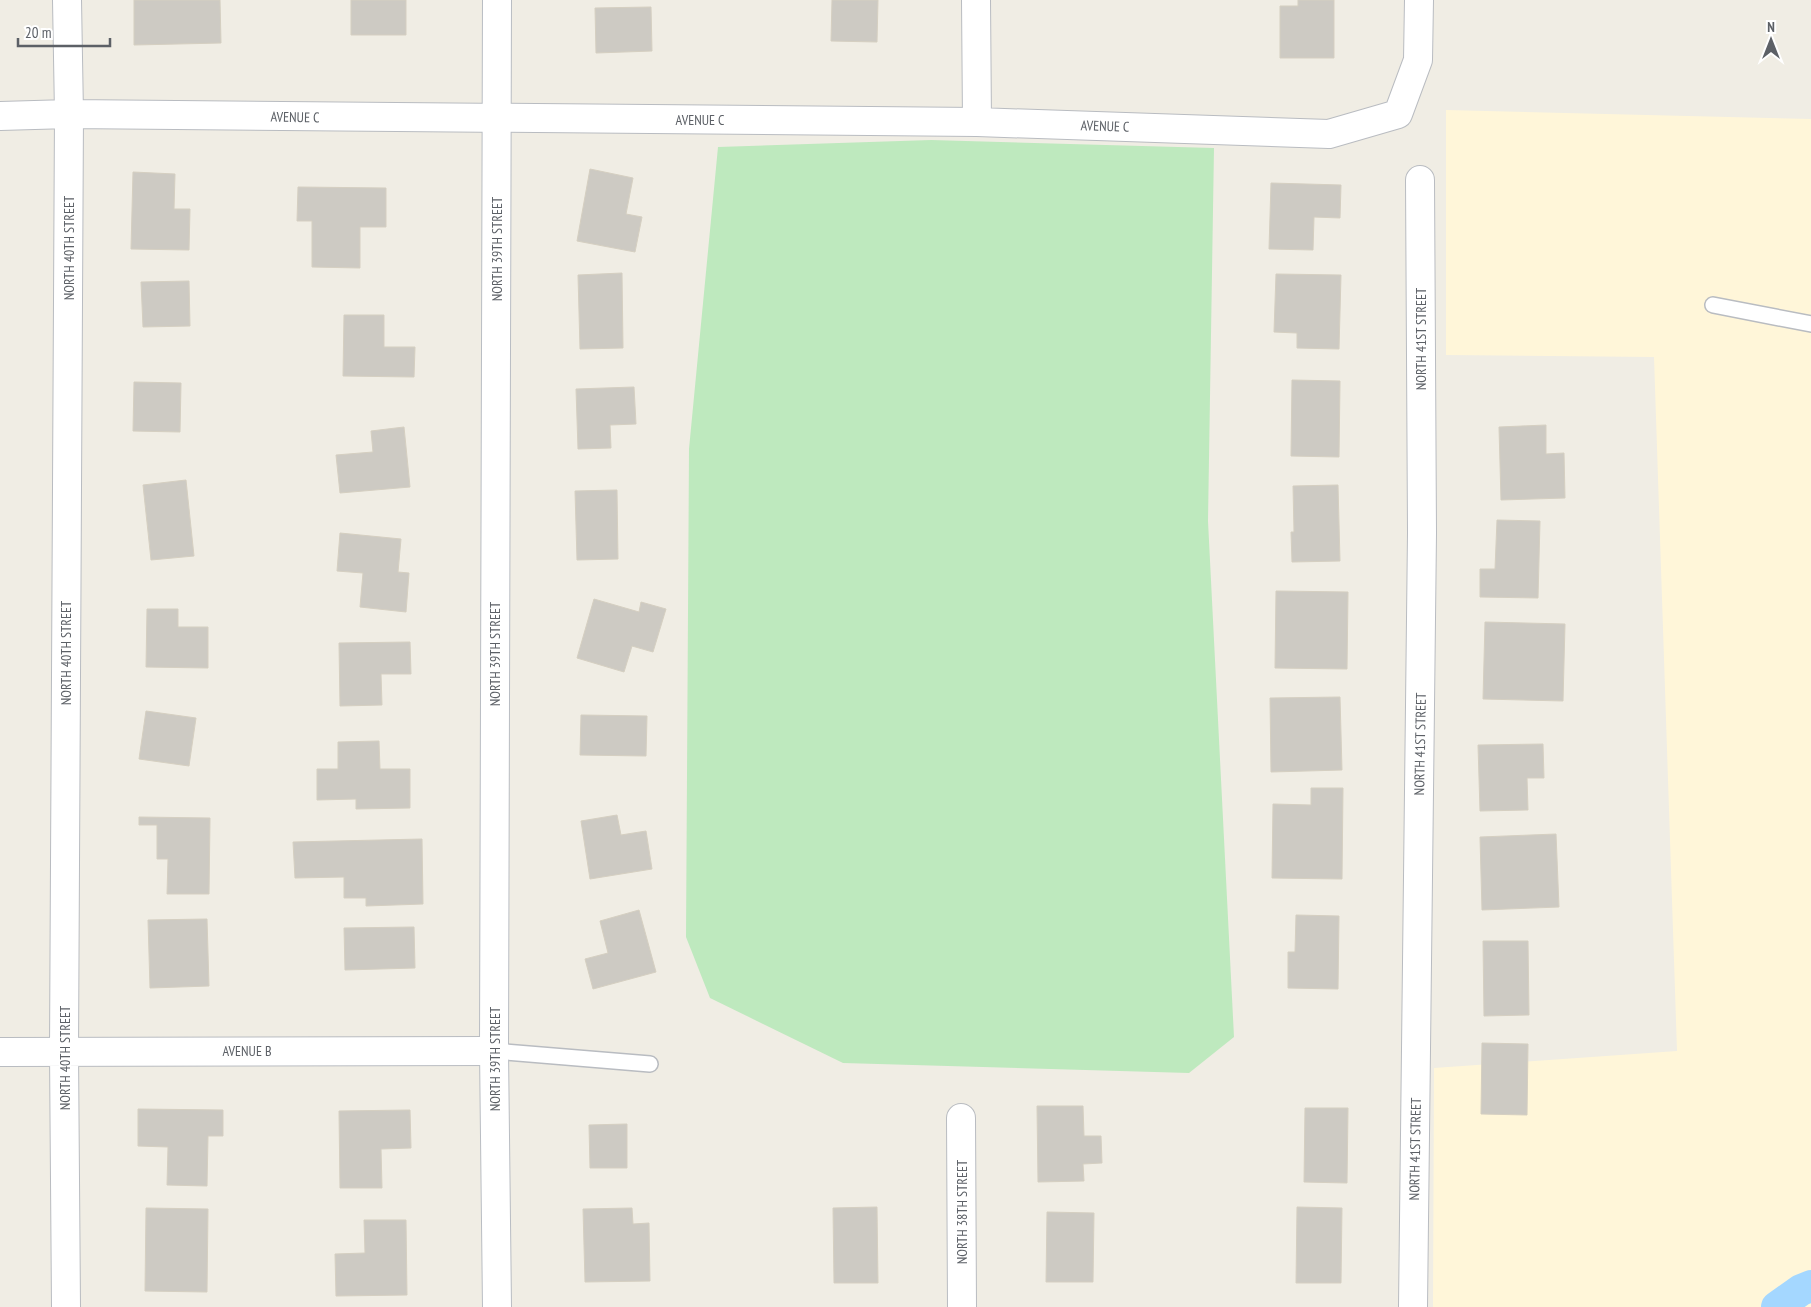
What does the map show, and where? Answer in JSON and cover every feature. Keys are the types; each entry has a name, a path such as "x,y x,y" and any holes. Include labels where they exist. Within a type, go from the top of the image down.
{"street":[{"name":"NORTH 40TH STREET","path":"66,1307 64,1052 69,114 67,0"},
{"name":"NORTH 39TH STREET","path":"497,0 494,1050 497,1307"},
{"path":"976,0 977,122"},
{"name":"AVENUE C","path":"0,116 69,114 977,122 1329,134 1398,114 1418,60 1419,0"},
{"name":"NORTH 41ST STREET","path":"1413,1307 1422,533 1420,180"},
{"name":"AVENUE B","path":"0,1052 494,1050"},
{"name":"NORTH 38TH STREET","path":"961,1118 962,1307"}],"lane":[{"path":"1713,305 1811,324"},
{"path":"494,1050 650,1064"}],"shaded area":[{"path":"1446,110 1811,119 1811,1307 1433,1307 1434,1068 1677,1051 1654,357 1446,355"}],"green space":[{"path":"931,140 1214,148 1208,521 1234,1037 1189,1073 843,1063 710,998 686,937 689,449 718,147"}],"building":[{"path":"134,0 220,0 221,43 134,45"},
{"path":"351,0 406,0 406,35 351,35"},
{"path":"832,0 878,0 877,42 831,41"},
{"path":"1298,0 1334,0 1334,58 1280,58 1280,6 1298,6"},
{"path":"651,7 652,51 596,53 595,8"},
{"path":"590,169 633,178 626,214 642,217 635,252 577,241"},
{"path":"133,172 175,174 174,209 190,209 189,250 131,249"},
{"path":"1271,183 1341,185 1340,218 1314,217 1313,250 1269,249"},
{"path":"298,187 386,188 386,227 360,227 360,268 312,267 312,221 297,221"},
{"path":"622,273 623,348 580,349 578,275"},
{"path":"1276,274 1341,275 1339,349 1297,348 1297,333 1274,332"},
{"path":"189,281 190,326 143,327 141,282"},
{"path":"344,315 384,315 384,347 415,347 414,377 343,376"},
{"path":"1292,380 1340,381 1339,457 1291,456"},
{"path":"134,382 181,383 180,432 133,431"},
{"path":"634,387 636,424 610,425 611,448 578,449 576,389"},
{"path":"1546,425 1546,454 1564,453 1565,498 1501,500 1499,427"},
{"path":"404,427 410,487 340,493 336,455 373,452 371,431"},
{"path":"186,480 194,556 151,560 143,485"},
{"path":"1338,485 1340,561 1292,562 1291,532 1294,532 1293,486"},
{"path":"617,490 618,559 577,560 575,491"},
{"path":"1497,520 1540,521 1538,598 1480,597 1480,569 1495,569"},
{"path":"340,533 401,539 398,572 409,573 406,612 360,607 363,573 337,571"},
{"path":"1276,591 1348,592 1347,669 1275,668"},
{"path":"594,599 639,612 641,602 666,609 653,652 632,646 624,672 577,658"},
{"path":"147,609 178,609 178,627 208,627 208,668 146,667"},
{"path":"1485,622 1565,624 1563,701 1483,699"},
{"path":"410,642 411,674 381,674 382,705 340,706 339,643"},
{"path":"1340,697 1342,770 1271,772 1270,698"},
{"path":"146,711 196,718 189,766 139,759"},
{"path":"581,715 647,716 646,756 580,755"},
{"path":"379,741 380,769 410,769 410,808 356,809 356,799 317,800 317,769 338,769 338,742"},
{"path":"1543,744 1544,778 1527,778 1528,810 1480,811 1478,745"},
{"path":"1311,788 1343,788 1342,879 1272,878 1273,804 1311,805"},
{"path":"617,815 621,835 646,831 652,869 590,879 581,821"},
{"path":"139,817 210,818 209,894 167,894 168,859 157,859 157,825 139,825"},
{"path":"1556,834 1559,907 1482,910 1480,837"},
{"path":"422,839 423,904 366,906 366,898 344,898 344,877 295,878 293,842"},
{"path":"639,910 656,972 593,989 585,959 608,953 600,921"},
{"path":"1296,915 1339,916 1338,989 1288,988 1288,952 1295,952"},
{"path":"207,919 209,986 150,988 148,920"},
{"path":"414,927 415,968 345,970 344,928"},
{"path":"1483,941 1528,941 1529,1015 1484,1016"},
{"path":"1482,1043 1528,1044 1527,1115 1481,1114"},
{"path":"1037,1106 1083,1106 1084,1136 1101,1136 1102,1163 1083,1164 1084,1181 1038,1182"},
{"path":"1305,1108 1348,1108 1347,1183 1304,1182"},
{"path":"138,1109 223,1110 223,1136 208,1136 207,1186 167,1185 168,1147 138,1146"},
{"path":"410,1110 411,1148 381,1149 382,1188 340,1188 339,1111"},
{"path":"627,1124 627,1168 590,1168 589,1125"},
{"path":"877,1207 878,1283 834,1283 833,1208"},
{"path":"1297,1207 1342,1208 1341,1283 1296,1283"},
{"path":"146,1208 208,1209 207,1292 145,1291"},
{"path":"632,1208 633,1224 649,1223 650,1281 585,1282 583,1209"},
{"path":"1047,1212 1094,1213 1093,1282 1046,1282"},
{"path":"364,1220 406,1220 407,1295 336,1296 335,1254 365,1253"}],"waterway":[{"path":"1777,1307 1801,1290 1811,1286"}]}
